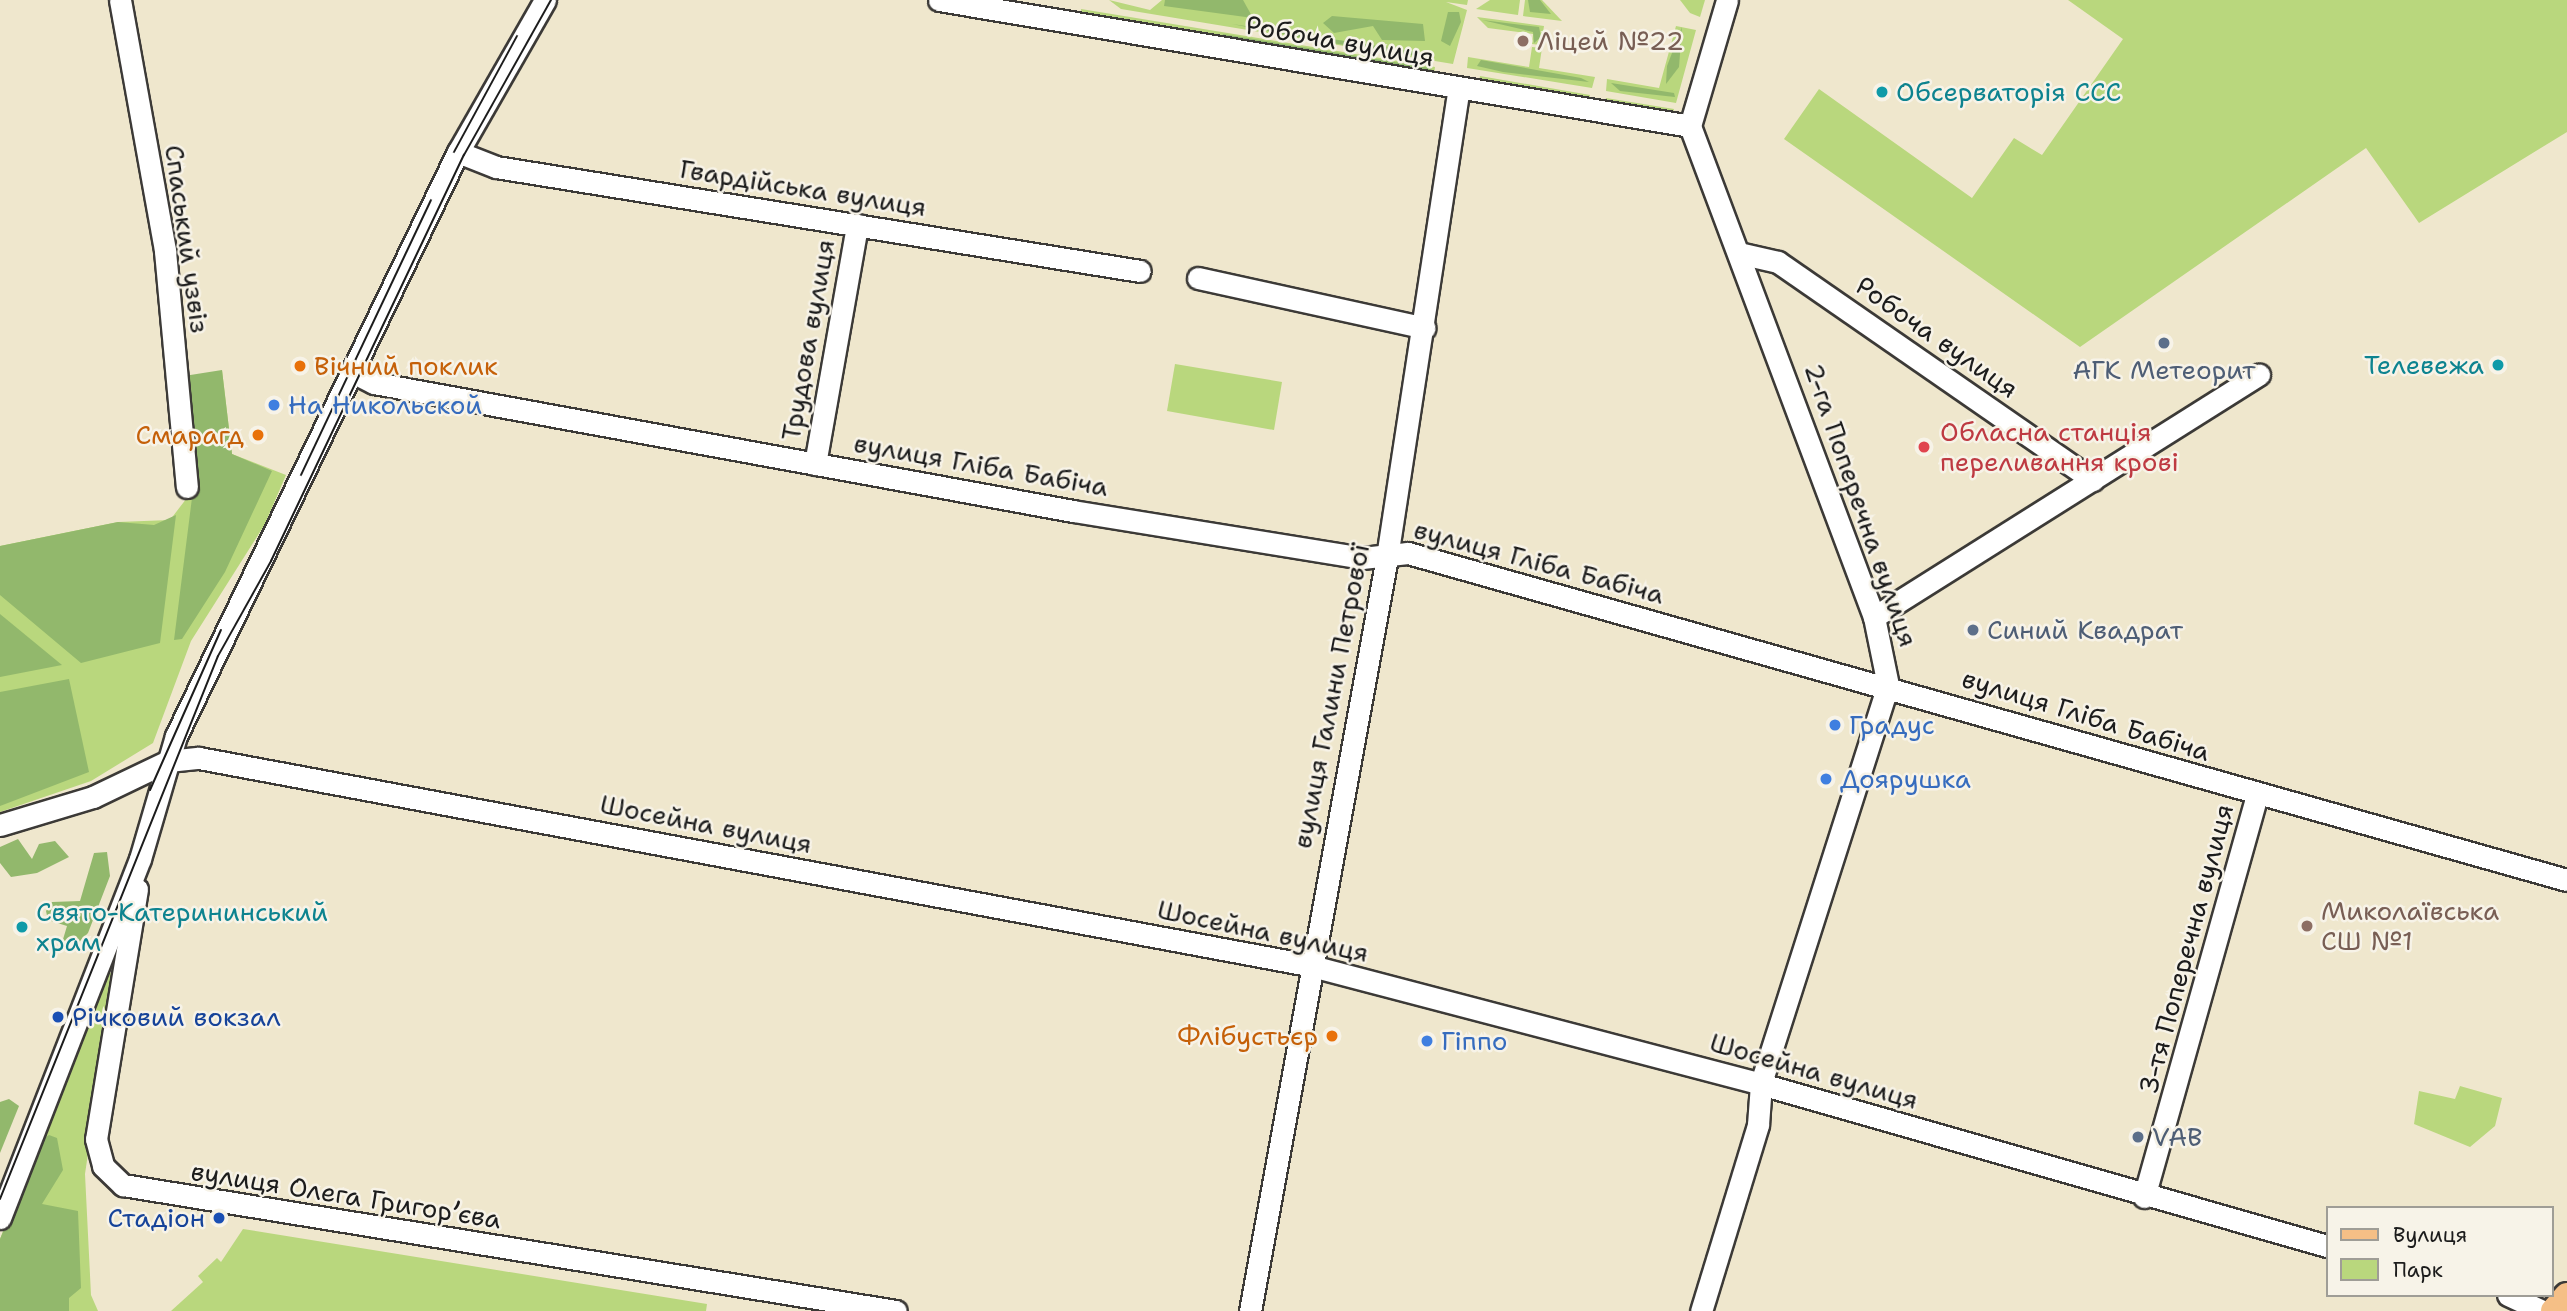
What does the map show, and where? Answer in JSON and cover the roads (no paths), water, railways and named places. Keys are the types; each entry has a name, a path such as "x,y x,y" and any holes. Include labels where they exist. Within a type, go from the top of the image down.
{"main road":[{"path":"2554,1311 2567,1296"}],"street":[{"name":"Спаський узвіз","path":"120,0 165,251 187,487"},
{"path":"0,1217 140,859 168,761 213,655 267,559 458,152 545,0"},
{"name":"Робоча вулиця","path":"939,0 1458,90 1690,127"},
{"path":"1690,127 1727,0"},
{"name":"вулиця Галини Петрової","path":"1250,1311 1308,965 1387,557 1425,328 1458,90"},
{"name":"2-га Поперечна вулиця","path":"1690,127 1743,254 1874,617 1888,685 1761,1084 1758,1125 1702,1311"},
{"name":"Гвардійська вулиця","path":"458,152 496,167 1140,271"},
{"name":"Трудова вулиця","path":"815,464 857,225"},
{"name":"Робоча вулиця","path":"1743,254 1778,262 2093,480"},
{"path":"1198,278 1425,328"},
{"name":"вулиця Гліба Бабіча","path":"354,373 374,383 1073,511 1387,557 1408,553 1888,685 2257,796 2567,880"},
{"path":"1874,617 2259,375"},
{"name":"Шосейна вулиця","path":"168,761 199,758 1308,965 1761,1084 2144,1197 2326,1246"},
{"path":"0,825 93,796 168,761"},
{"name":"3-тя Поперечна вулиця","path":"2144,1197 2257,796"},
{"name":"вулиця Олега Григорʼєва","path":"140,859 96,1139 103,1166 123,1185 897,1311"},
{"path":"2512,1297 2542,1311"}],"tram line":[{"path":"0,1199 218,656 271,561 464,155 551,0"},
{"path":"454,152 517,36"},
{"path":"301,475 431,200"},
{"path":"150,790 221,630"}],"place":[{"name":"Ліцей №22","path":"1523,41"},
{"name":"Обсерваторія ССС","path":"1882,92"},
{"name":"АГК Метеорит","path":"2164,343"},
{"name":"Телевежа","path":"2498,365"},
{"name":"Вічний поклик","path":"300,366"},
{"name":"На Никольской","path":"274,405"},
{"name":"Смарагд","path":"258,435"},
{"name":"Обласна станція переливання крові","path":"1924,447"},
{"name":"Синий Квадрат","path":"1973,630"},
{"name":"Градус","path":"1835,725"},
{"name":"Доярушка","path":"1826,779"},
{"name":"Миколаївська СШ №1","path":"2307,926"},
{"name":"Свято-Катерининський храм","path":"22,927"},
{"name":"Річковий вокзал","path":"58,1017"},
{"name":"Флібустьєр","path":"1332,1036"},
{"name":"Гіппо","path":"1427,1041"},
{"name":"VAB","path":"2138,1137"},
{"name":"Стадіон","path":"219,1218"}]}
